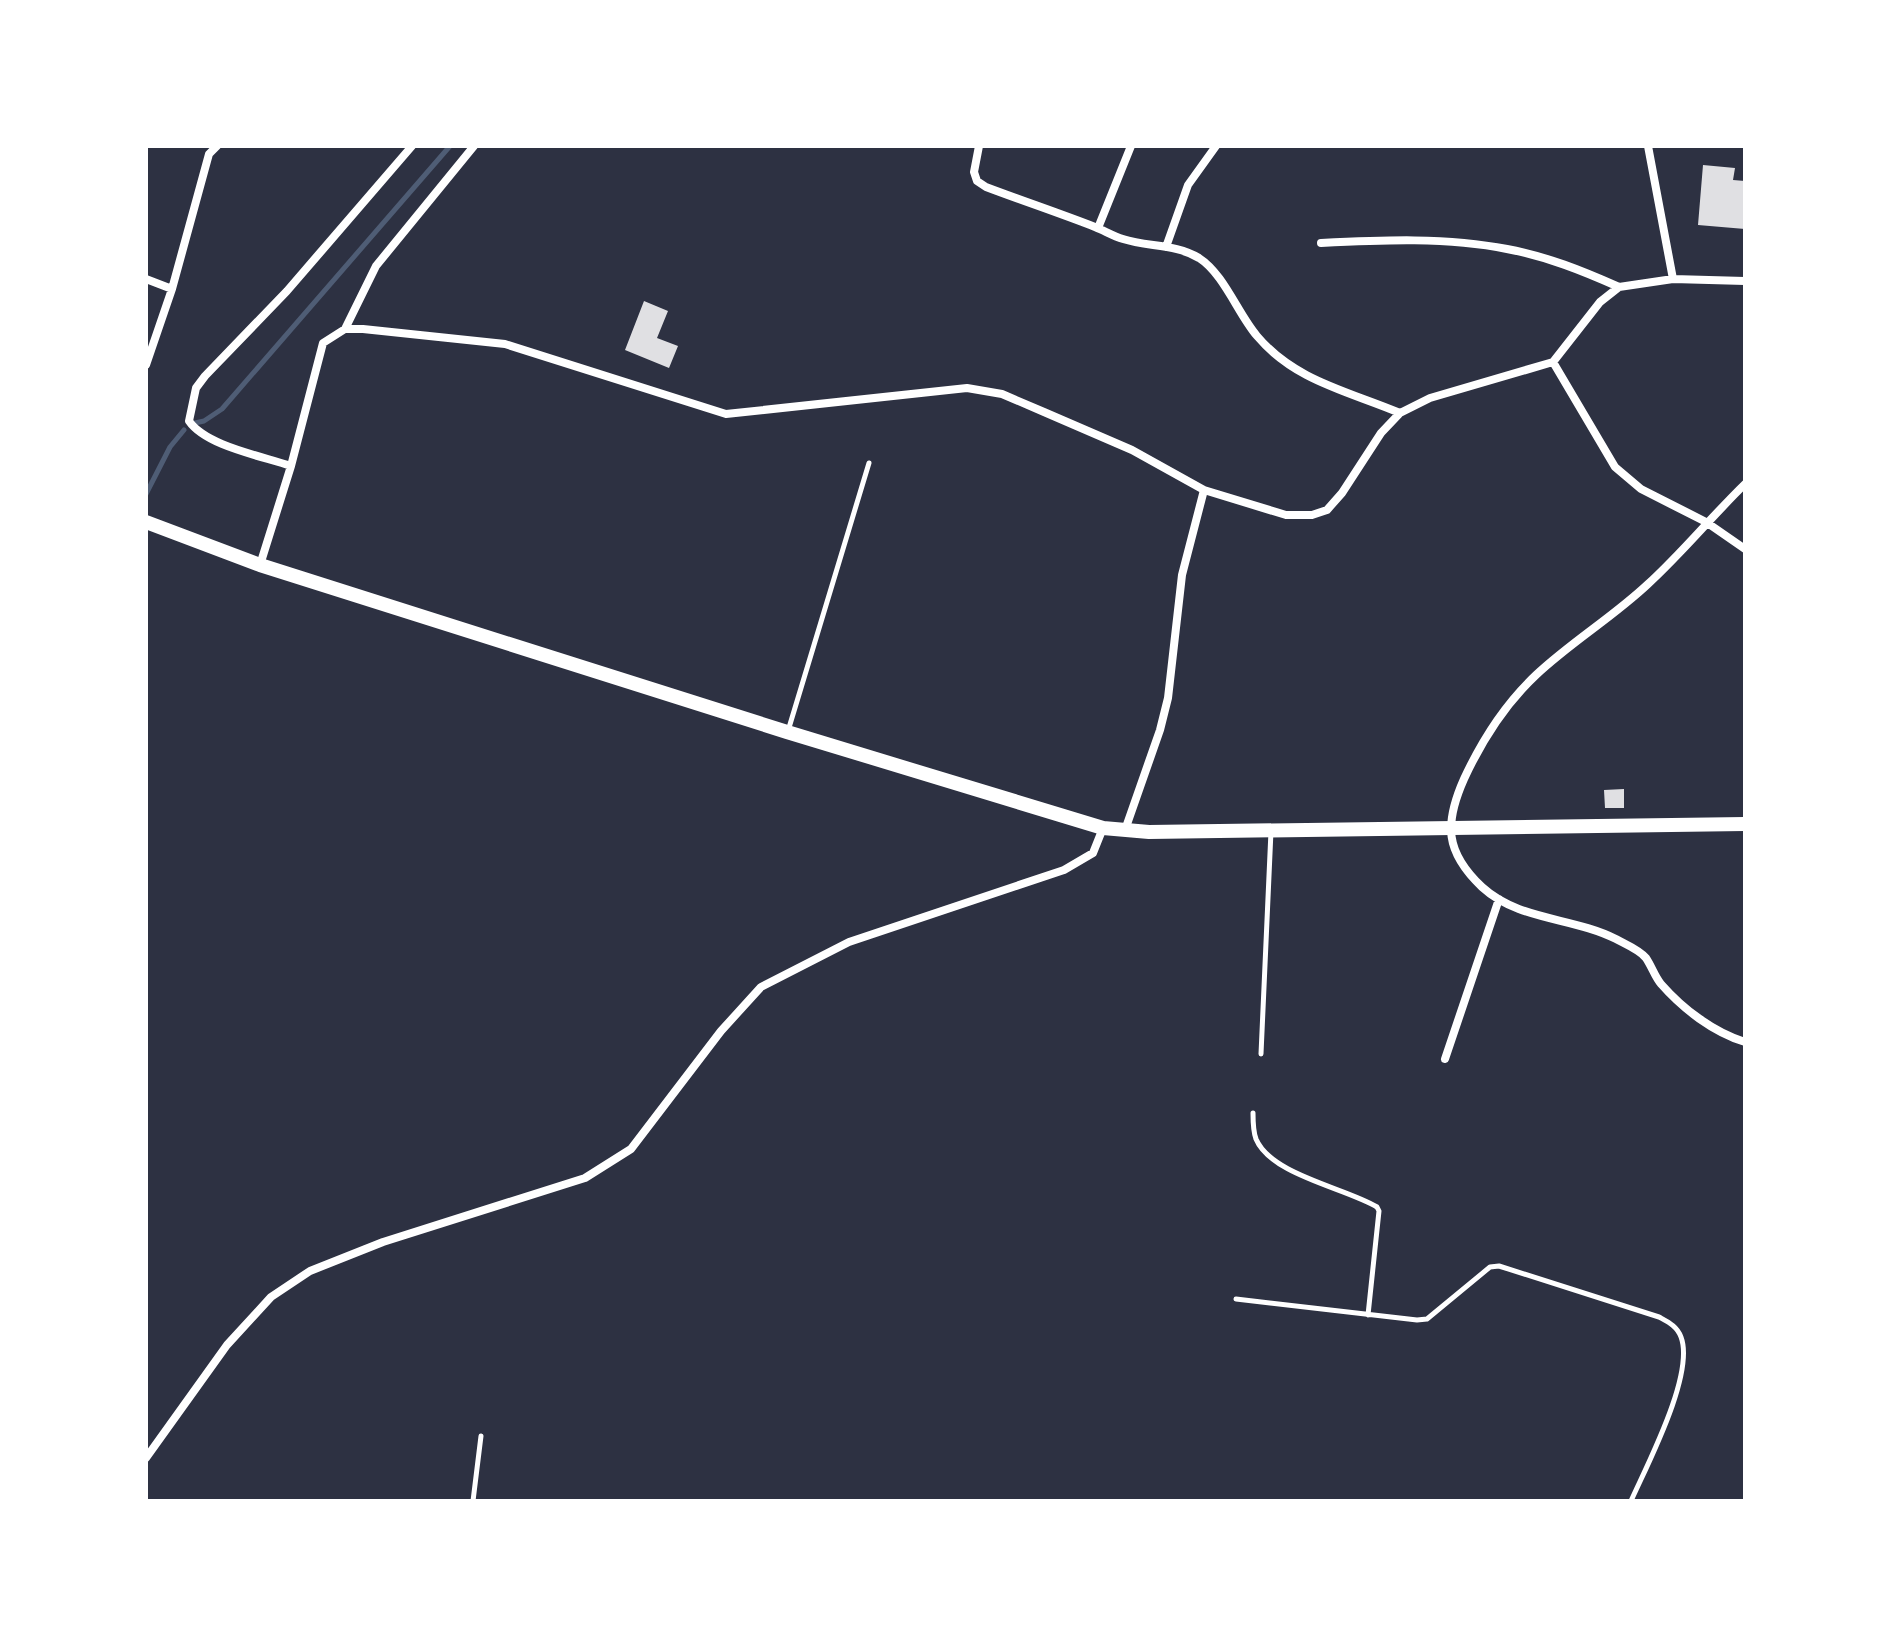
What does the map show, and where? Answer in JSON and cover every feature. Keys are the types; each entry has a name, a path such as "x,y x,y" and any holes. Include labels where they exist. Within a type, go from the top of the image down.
{"street":[{"path":"146,365 172,289 209,154 217,146"},
{"path":"291,466 232,447 195,430 189,421 196,388 287,291 412,146"},
{"path":"260,565 291,466 323,343 345,329 376,266 474,146"},
{"path":"979,146 974,172 977,181 986,187 1144,246 1187,251 1203,261 1229,293 1248,325 1278,357 1328,387 1400,413"},
{"path":"1098,228 1131,146"},
{"path":"1166,247 1188,185 1216,146"},
{"path":"1648,146 1673,279"},
{"path":"1321,243 1400,240 1506,248 1563,264 1619,287"},
{"path":"146,279 172,289"},
{"path":"345,329 505,344 726,414 967,388 1002,394 1132,450 1204,490 1286,515 1312,515 1327,510 1342,493 1381,433 1400,413 1430,398 1553,362 1600,302 1619,287 1673,279 1745,281"},
{"path":"1553,362 1615,467 1641,489 1706,522 1745,549"},
{"path":"1745,484 1648,585 1536,675 1503,710 1482,740 1462,783 1451,811 1449,827 1453,848 1464,866 1499,899 1521,911 1592,929 1645,956 1659,982 1679,1002 1708,1024 1745,1042"},
{"path":"1125,830 1168,698 1182,575 1204,490"},
{"path":"146,522 260,565 787,732 1103,828 1271,830 1745,824"},
{"path":"146,1458 227,1345 271,1297 310,1271 383,1242 585,1178 606,1167 631,1149 721,1031 761,987 814,957 861,937 1081,862 1093,853 1103,828"},
{"path":"1445,1059 1499,899"}],"lane":[{"path":"787,732 869,463"},
{"path":"1261,1054 1271,830"},
{"path":"1253,1113 1255,1137 1261,1147 1280,1163 1309,1179 1377,1207 1368,1315"},
{"path":"1236,1299 1427,1319 1490,1267 1499,1266 1633,1308 1674,1325 1681,1335 1684,1349 1676,1399 1631,1501"},
{"path":"473,1501 481,1436"}],"building":[{"path":"1703,165 1735,168 1733,180 1745,181 1745,229 1698,225"},
{"path":"644,301 668,311 657,338 678,346 669,368 625,350"},
{"path":"1624,789 1624,808 1605,808 1604,790"}],"waterway":[{"path":"195,423 222,409 450,146"},
{"path":"146,494 170,447 184,430"}]}
